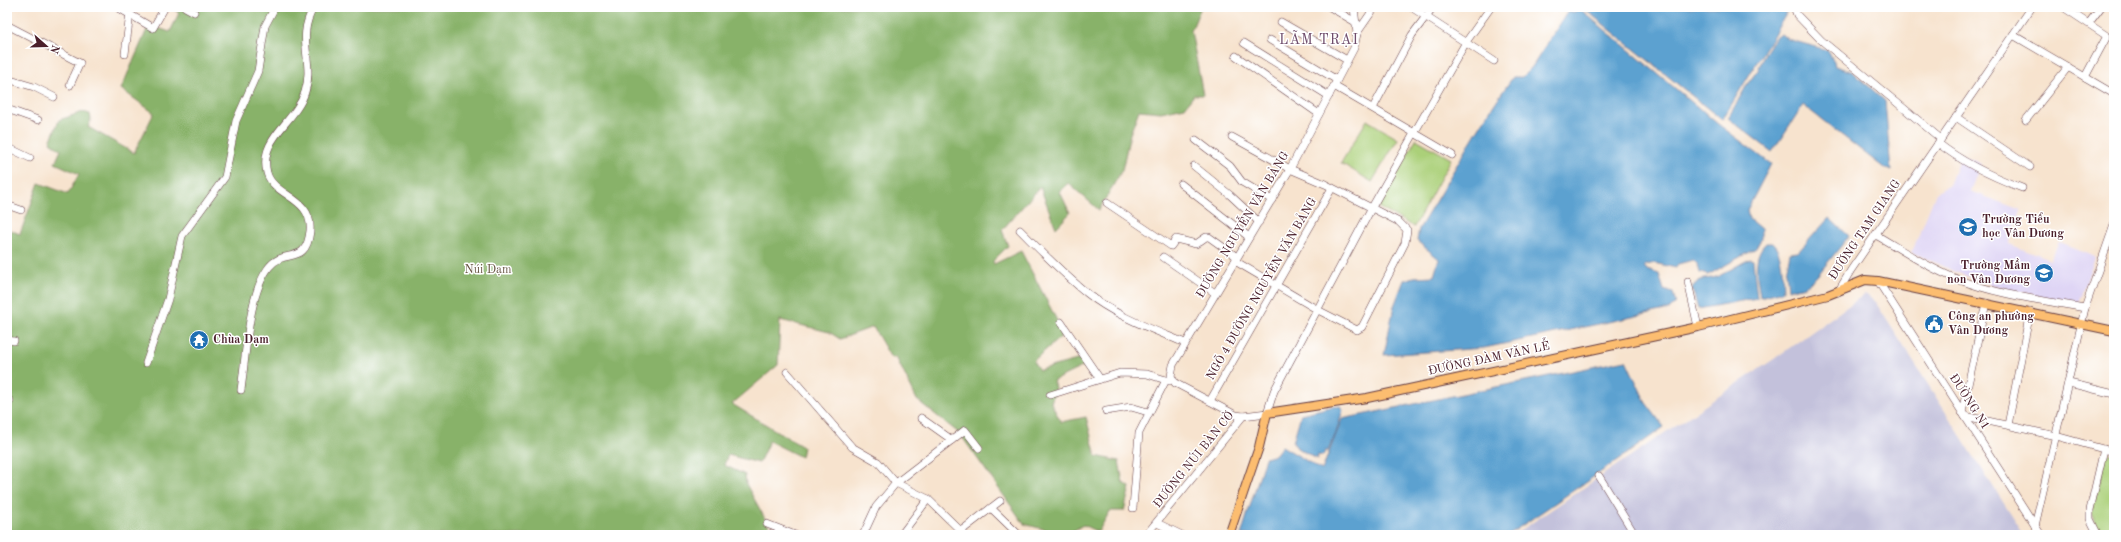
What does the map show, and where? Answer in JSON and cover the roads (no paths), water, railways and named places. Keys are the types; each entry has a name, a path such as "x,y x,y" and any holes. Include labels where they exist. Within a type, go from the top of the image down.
{"main road":[{"name":"ĐƯỜNG TAM GIANG","path":"1838,292 1865,280 1878,281 2114,331"},
{"name":"ĐƯỜNG ĐÀM VĂN LỄ","path":"1268,413 1367,398 1698,327 1838,292"},
{"path":"1229,535 1259,447 1268,413"}],"street":[{"path":"117,7 130,13 153,28 165,7"},
{"path":"185,7 194,12"},
{"path":"146,363 168,299 182,236 225,177 236,121 258,71 265,26 275,7"},
{"path":"241,390 249,331 259,282 270,266 277,260 300,254 305,247 309,236 310,224 307,214 301,205 270,181 266,168 266,158 273,138 296,110 305,93 308,75 305,27 314,7"},
{"path":"1330,7 1357,23"},
{"name":"ĐƯỜNG NGUYỄN VĂN BẢNG","path":"1175,383 1171,376 1173,364 1290,169 1356,44 1357,23 1354,7"},
{"path":"1357,34 1375,7"},
{"path":"1411,7 1494,61"},
{"path":"1373,108 1412,35 1433,7"},
{"path":"1268,413 1274,391 1371,209 1466,42 1492,7"},
{"path":"1794,7 1796,16 1940,141 1954,155 1987,173 2022,188"},
{"name":"ĐƯỜNG TAM GIANG","path":"1838,292 1876,234 2032,7"},
{"path":"2063,7 2108,36 2085,77"},
{"path":"2089,23 2100,7"},
{"path":"125,54 130,13"},
{"path":"1281,22 1347,60"},
{"path":"7,25 80,63 70,85"},
{"path":"2013,35 2085,77 2113,91"},
{"path":"1270,40 1414,134 1452,155"},
{"path":"1244,43 1329,96"},
{"path":"1236,56 1319,114"},
{"path":"2026,120 2068,67"},
{"path":"7,79 34,87 54,97"},
{"path":"7,108 38,120"},
{"path":"1956,117 2030,167"},
{"path":"1107,203 1171,246 1176,238 1196,244 1206,237 1209,237 1236,259 1318,310 1357,330 1362,327 1405,243 1407,232 1406,228 1399,222 1332,188 1290,169 1232,137"},
{"path":"1196,140 1230,166 1242,182 1272,200"},
{"path":"7,148 30,158"},
{"path":"1194,166 1230,195 1259,222"},
{"path":"1180,184 1249,237"},
{"name":"NGÕ 4 ĐƯỜNG NGUYỄN VĂN BẢNG","path":"1210,401 1332,188"},
{"path":"7,205 21,210"},
{"path":"2035,526 2086,308 2114,225"},
{"path":"1020,230 1059,269 1088,294 1117,312 1185,343"},
{"path":"1876,234 1932,268 1956,279 1989,290 2086,308"},
{"path":"1163,257 1215,293"},
{"name":"ĐƯỜNG N1","path":"1878,281 2041,535"},
{"path":"1688,282 1698,327"},
{"path":"1986,303 1964,414 2056,436 2114,452"},
{"path":"2008,425 2030,312"},
{"path":"1061,322 1100,379"},
{"path":"787,372 852,447 878,462 896,483 928,499 963,533 1000,501"},
{"path":"1050,395 1120,373 1147,374 1175,383 1236,414 1244,416"},
{"path":"1133,508 1139,432 1148,412 1166,380"},
{"path":"2068,383 2114,394"},
{"path":"1106,411 1131,407 1148,412"},
{"name":"ĐƯỜNG NÚI BÀN CỜ","path":"1146,535 1244,416 1268,413"},
{"path":"921,418 952,440"},
{"path":"863,535 876,507 896,483 965,430 978,448"},
{"path":"2098,535 2090,519 2090,510 2104,449"},
{"path":"1599,476 1635,535"},
{"path":"901,535 928,499"},
{"path":"991,508 1019,535"},
{"path":"1157,523 1182,535"},
{"path":"767,524 795,535"}],"water":[{"path":"1582,7 1788,7 1785,16 1722,120"},
{"path":"1580,9 1718,124 1771,164 1747,210 1749,219 1761,229 1761,239 1756,248 1708,275 1700,273 1698,265 1693,260 1678,264 1676,268 1654,263 1644,266 1647,270 1659,274 1664,290 1673,293 1676,303 1670,309 1484,348 1384,355 1394,306 1404,280 1414,277 1434,276 1439,259 1417,241 1419,229 1476,133 1513,77 1522,77 1532,67 1568,11 1574,12"},
{"path":"1781,34 1787,39 1827,50 1834,61 1835,66 1853,72 1885,101 1891,171 1884,168 1803,105 1772,152 1728,118 1748,83 1758,70 1764,55 1776,36"},
{"path":"1829,218 1849,236 1817,276 1805,286 1788,290 1786,272 1790,253 1798,252"},
{"path":"1766,243 1772,243 1779,253 1782,266 1783,291 1760,297 1757,276 1757,261 1761,249"},
{"path":"1750,259 1753,260 1757,298 1698,309 1692,288 1698,281 1719,276"},
{"path":"1626,360 1646,403 1664,427 1508,535 1241,535 1265,458 1275,455 1282,446 1322,470 1342,419"},
{"path":"1340,406 1343,410 1336,433 1328,451 1325,451 1323,456 1318,455 1317,459 1297,448 1293,442 1301,414"}],"place":[{"name":"Trường Tiểu học Vân Dương","path":"1968,227"},
{"name":"Trường Mầm non Vân Dương","path":"2044,273"},
{"name":"Công an phường Vân Dương","path":"1934,324"},
{"name":"Chùa Dạm","path":"199,340"}],"district":[{"name":"LÃM TRẠI","path":"1319,40"}],"park label":[{"name":"Núi Dạm","path":"488,270"}]}
